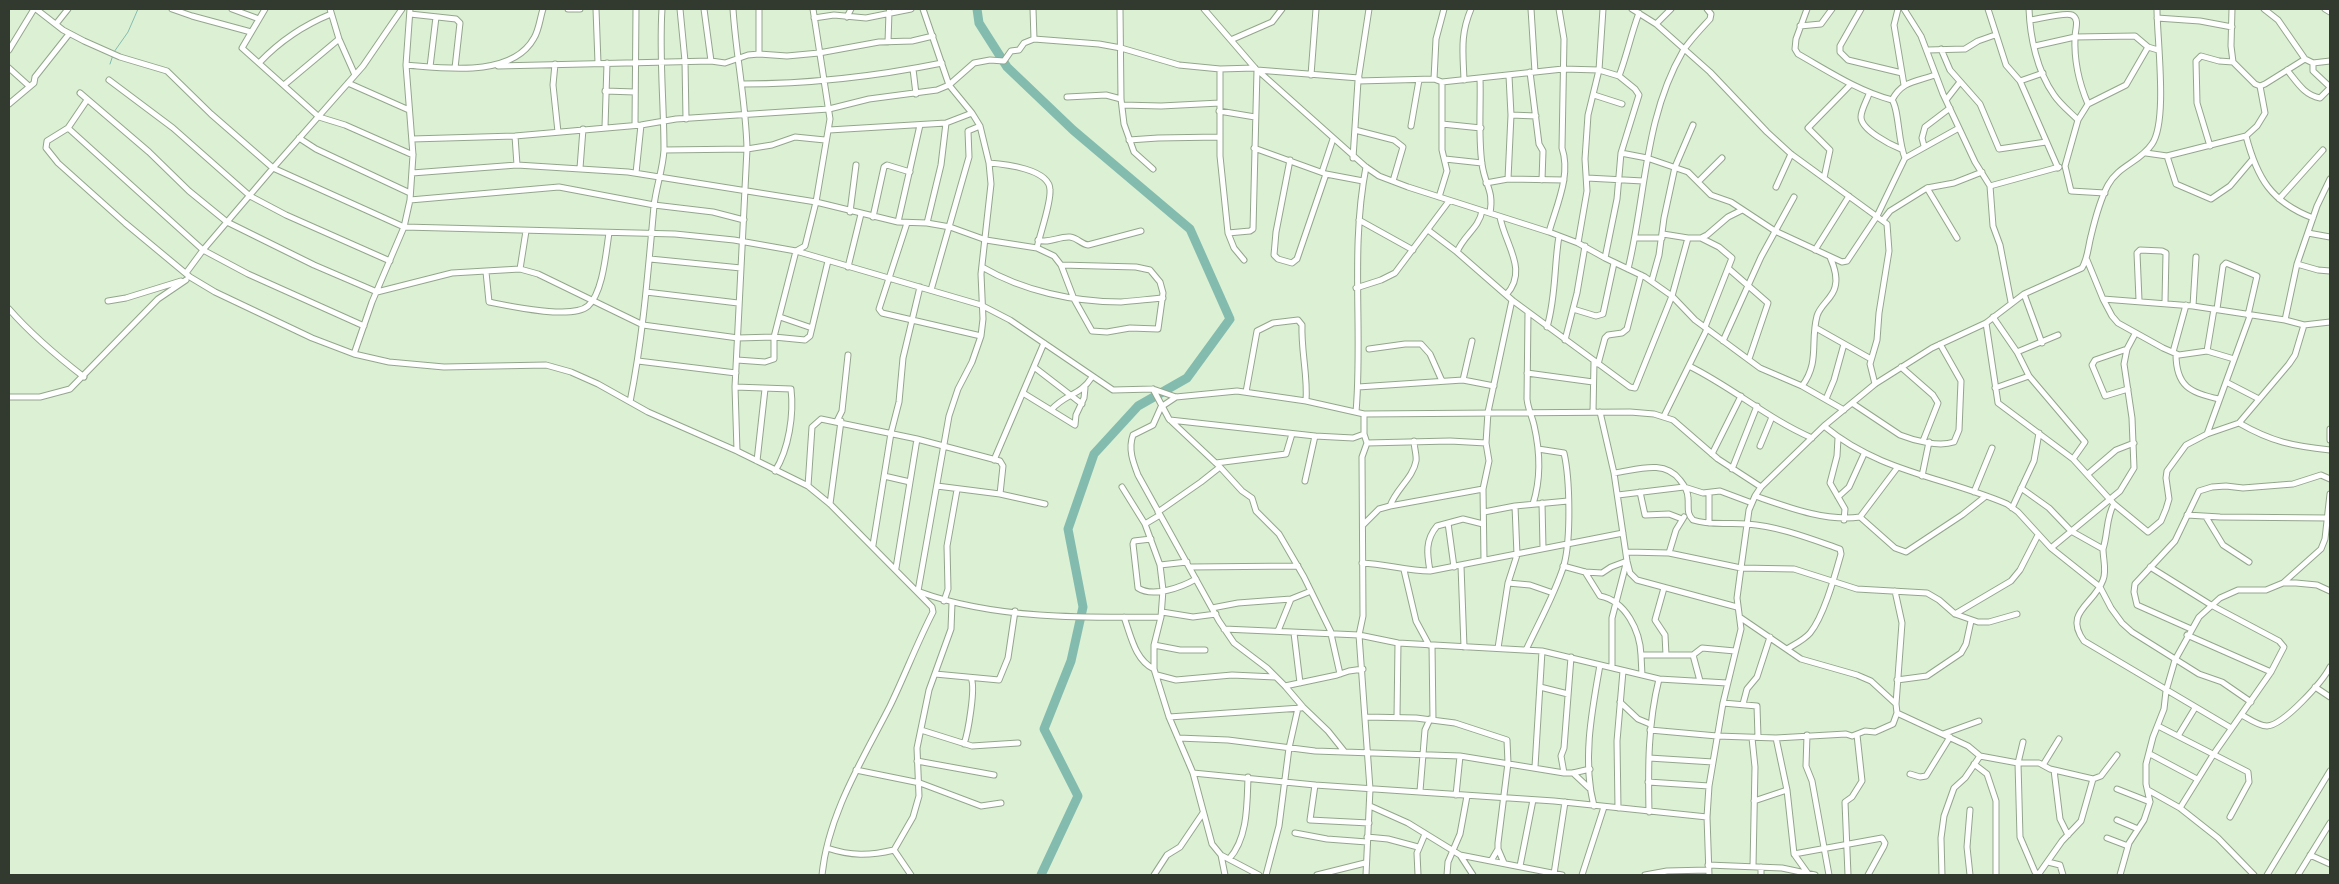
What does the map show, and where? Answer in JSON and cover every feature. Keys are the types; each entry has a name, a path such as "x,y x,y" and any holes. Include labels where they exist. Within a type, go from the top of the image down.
{"street":[{"path":"9,50 35,9 69,34 120,57 168,71 211,114 273,168 404,227 653,233 742,242 796,251 981,305 1010,320 1113,390 1153,389 1176,397 1228,391 1246,392 1306,401 1364,414 1642,412 1664,416 1688,430 1712,454 1761,487"},
{"path":"56,24 68,9"},
{"path":"172,9 251,32"},
{"path":"232,9 259,19"},
{"path":"266,9 242,48 260,62 319,117 350,127 413,155"},
{"path":"9,397 40,397 70,389 84,377 158,299 188,276 203,250 355,75 402,9"},
{"path":"498,66 516,57 531,44 537,31 542,9"},
{"path":"568,9 580,9"},
{"path":"596,9 598,63"},
{"path":"636,9 635,92 638,125 636,173"},
{"path":"630,402 643,325 653,233 654,205 661,177 664,150 660,63 662,9"},
{"path":"680,9 685,62 686,119"},
{"path":"704,9 711,61"},
{"path":"733,9 746,116 747,149 736,360 737,451"},
{"path":"759,9 759,54"},
{"path":"736,360 771,361 774,355 774,337 796,251 805,246 816,202 825,140 830,130 829,109 813,9"},
{"path":"847,17 851,9"},
{"path":"814,18 834,15 866,18 911,9"},
{"path":"918,592 943,445 953,402 972,362 981,336 983,319 981,305 982,267 991,200 989,163 980,126 949,84 923,9"},
{"path":"1033,9 1034,39"},
{"path":"1120,9 1121,102 1124,124 1134,152 1153,168"},
{"path":"1207,9 1256,69 1366,168 1393,181 1449,201 1549,232 1585,246 1614,263 1652,280 1672,296 1695,320 1768,372 1802,386 1844,410"},
{"path":"1233,40 1272,22 1282,9"},
{"path":"1311,75 1316,9"},
{"path":"1353,158 1359,79 1369,9"},
{"path":"1434,79 1436,39 1444,9"},
{"path":"1464,80 1463,32 1471,9"},
{"path":"1532,9 1532,72 1539,144 1543,151 1542,180"},
{"path":"1549,232 1564,180 1566,160 1562,148 1564,39 1559,9"},
{"path":"1578,243 1588,178 1585,159 1587,130 1599,70 1602,9"},
{"path":"1632,9 1656,24 1684,49 1791,154 1883,220 1888,229 1889,251 1879,313 1877,340 1871,359 1870,369 1875,384"},
{"path":"1656,24 1670,9"},
{"path":"1628,269 1636,238 1647,158 1659,106 1673,70 1684,49 1710,19 1711,14 1707,9"},
{"path":"1800,26 1821,24 1832,9"},
{"path":"1861,9 1840,46 1840,52 1848,60 1902,73"},
{"path":"1898,9 1894,25 1904,85"},
{"path":"1904,9 1928,50 1935,76 1959,128 1990,186 1993,226 2000,245 2011,302"},
{"path":"1988,9 2006,65 2020,81 2058,168"},
{"path":"2029,9 2035,46 2043,73 2054,95 2078,120"},
{"path":"1709,870 1707,817 1710,786 1723,703 1739,637 1741,618 1738,607 1741,568 1752,503 1761,487 1824,426 1875,384 1940,344 1986,324 2011,302 2024,294 2046,283 2075,273 2082,268 2087,260 2092,231 2105,193 2118,172 2146,153 2154,142 2160,123 2157,9"},
{"path":"2146,153 2167,156 2210,146 2246,136 2257,126 2264,112 2260,86 2249,79 2233,62 2231,46 2232,9"},
{"path":"2264,9 2278,20 2305,59 2313,63 2330,61"},
{"path":"2325,9 2330,12"},
{"path":"1804,10 1794,45 1798,54 1870,94 1892,100 1896,107 1901,149 1905,158"},
{"path":"260,62 274,48 295,32 330,11 339,39 355,75"},
{"path":"354,354 404,227 410,200 413,155 406,65 410,11 436,18 456,19 460,23 455,68"},
{"path":"888,42 889,12"},
{"path":"1619,76 1627,53 1628,40 1639,13"},
{"path":"2030,20 2072,15 2076,21 2075,37 2078,76 2088,104"},
{"path":"430,67 436,18"},
{"path":"2157,18 2232,27"},
{"path":"9,104 28,86 34,83 35,77 69,34"},
{"path":"1928,50 1965,49 1995,34"},
{"path":"406,65 455,68 598,63 725,62 759,54 787,56 819,53 888,42 912,41 933,36"},
{"path":"2035,46 2075,37 2134,36 2148,47 2158,50"},
{"path":"284,85 339,39"},
{"path":"412,140 515,136 686,119 829,109 868,99 916,94 949,84 974,63 1004,60 1011,51 1019,50 1024,43 1034,39 1100,44 1121,48 1170,63 1220,69 1256,69 1359,79 1434,79 1442,82 1563,69 1599,70 1619,76 1635,89 1639,95 1621,153 1617,199 1605,258"},
{"path":"2105,193 2071,191 2065,166 2078,120 2088,104 2126,85 2148,47"},
{"path":"1941,50 1950,70 1980,104 1999,149 2046,142"},
{"path":"2210,146 2197,103 2196,61 2202,56 2233,62"},
{"path":"2260,86 2305,59"},
{"path":"606,127 605,91 607,63"},
{"path":"742,84 800,83 912,69 942,63"},
{"path":"2288,70 2302,89 2312,96 2320,98 2330,88 2313,71 2313,63"},
{"path":"555,64 553,85 558,132"},
{"path":"9,68 28,86"},
{"path":"912,69 916,94"},
{"path":"1220,69 1220,137 1228,233 1234,248 1244,260"},
{"path":"1228,233 1250,232 1253,229 1256,69"},
{"path":"2020,81 2043,73"},
{"path":"1508,179 1509,76"},
{"path":"1892,100 1897,90 1904,85 1935,76"},
{"path":"1480,78 1482,163 1486,183 1492,195 1490,213"},
{"path":"110,80 174,128 250,196 286,215 390,261"},
{"path":"1411,126 1418,80"},
{"path":"1439,197 1446,177 1445,159 1442,150 1442,82"},
{"path":"1946,100 1960,82"},
{"path":"348,83 410,110"},
{"path":"1824,178 1830,150 1808,128 1851,84"},
{"path":"605,91 635,92"},
{"path":"80,92 149,152 189,191 227,222 314,265 377,292 416,283 432,276 452,273 520,270 538,274 643,325 738,338 774,337 805,340 810,336 828,261"},
{"path":"1870,94 1861,116 1863,123 1879,138 1901,149"},
{"path":"1067,97 1106,95 1121,102 1162,106 1220,103"},
{"path":"1594,95 1622,104"},
{"path":"87,100 68,128 47,141 46,148 48,152 125,223 188,276 214,292 277,323 354,354 389,362 444,367 546,365 571,372 808,486 830,504 896,568 932,607 932,612 891,703 856,770 827,848 822,875"},
{"path":"1924,146 1922,138 1925,128 1950,108"},
{"path":"1219,111 1255,117"},
{"path":"830,130 946,123 972,113"},
{"path":"1510,115 1536,116"},
{"path":"927,223 941,165 946,123"},
{"path":"1442,124 1481,128"},
{"path":"898,222 920,125"},
{"path":"1652,280 1675,167 1694,125"},
{"path":"931,290 969,157 968,130 980,126"},
{"path":"68,128 203,250 248,274 364,326"},
{"path":"1621,153 1647,158 1688,172 1711,195 1731,202 1775,231 1842,262 1847,261 1877,216 1905,158 1959,128"},
{"path":"580,168 583,129"},
{"path":"1355,130 1394,140 1403,147 1393,181"},
{"path":"515,136 517,165"},
{"path":"2246,136 2252,160 2265,184 2279,199 2300,213 2313,218"},
{"path":"664,150 747,149 772,145 796,137 825,140"},
{"path":"1129,140 1220,137"},
{"path":"299,138 316,149 410,193"},
{"path":"1290,160 1276,232 1274,255 1278,259 1292,262 1298,259 1333,139"},
{"path":"1254,148 1324,173 1362,182"},
{"path":"2279,199 2323,150"},
{"path":"1776,187 1791,154"},
{"path":"2167,156 2176,184 2211,199 2230,186 2252,160"},
{"path":"1699,181 1722,158"},
{"path":"1445,159 1482,163"},
{"path":"989,163 1026,169 1046,180 1049,184 1050,194 1037,248"},
{"path":"412,172 517,165 636,173 816,202 850,212 898,222 927,223 950,227 986,240 1047,251 1061,265 1074,299 1089,329 1096,332 1130,328 1158,329 1164,298 1162,288 1155,275 1145,268 1061,265"},
{"path":"850,212 856,165"},
{"path":"873,217 884,167 887,165 910,172"},
{"path":"1990,186 2065,166"},
{"path":"1356,412 1358,387 1356,288 1362,182 1366,168"},
{"path":"1883,220 1890,211 1927,188 1954,183 1982,172"},
{"path":"1588,178 1643,181"},
{"path":"1486,183 1508,179 1564,180"},
{"path":"2285,320 2297,264 2313,218 2330,179"},
{"path":"410,200 559,187 744,220"},
{"path":"1927,188 1958,238"},
{"path":"1815,250 1849,196"},
{"path":"1723,341 1761,257 1794,197"},
{"path":"1356,288 1381,280 1395,273 1449,201"},
{"path":"1636,238 1662,236 1701,238 1728,217 1742,210"},
{"path":"1458,252 1463,239 1479,223 1482,211"},
{"path":"848,267 861,214"},
{"path":"1500,217 1517,271 1513,287 1506,295"},
{"path":"1359,220 1413,250"},
{"path":"907,223 879,309 882,313 981,336"},
{"path":"1428,230 1458,252 1528,313 1630,387 1636,386 1672,296 1688,238"},
{"path":"520,270 526,231"},
{"path":"1038,240 1046,242 1067,237 1076,238 1088,245 1141,232"},
{"path":"486,272 489,302 568,312 581,310 592,301 600,282 609,233"},
{"path":"2308,233 2330,237"},
{"path":"1547,327 1552,308 1555,257 1559,236"},
{"path":"1664,416 1706,328 1729,269 1731,256 1701,238"},
{"path":"805,246 812,255"},
{"path":"1564,340 1573,309 1585,246"},
{"path":"2139,300 2137,253 2140,250 2162,251 2166,253 2165,302"},
{"path":"1802,386 1811,372 1820,309 1836,286 1836,275 1830,256"},
{"path":"2193,306 2196,257"},
{"path":"650,259 741,268"},
{"path":"2087,260 2103,299 2115,319 2135,334 2174,353 2207,351 2234,359"},
{"path":"2207,351 2223,266 2226,262 2257,276 2249,315 2207,434"},
{"path":"1573,309 1596,316 1604,314 1614,263"},
{"path":"2297,264 2318,270 2330,271"},
{"path":"982,267 1013,282 1074,299 1122,302 1164,298"},
{"path":"1729,269 1768,303 1749,359"},
{"path":"1593,412 1593,382 1596,363 1605,338 1608,335 1622,333 1627,329 1641,275"},
{"path":"108,301 126,298 188,276"},
{"path":"873,545 891,433 899,402 903,358 920,287"},
{"path":"646,292 738,303"},
{"path":"2024,294 2042,343"},
{"path":"2103,299 2165,302 2285,320 2304,325 2330,322"},
{"path":"1484,560 1483,490 1489,461 1486,443 1488,412 1512,300"},
{"path":"2186,305 2174,353 2178,373 2186,386 2199,395 2219,399"},
{"path":"9,309 26,328 43,340 65,363 84,377"},
{"path":"1528,313 1528,412 1533,422 1538,450 1538,474 1533,504"},
{"path":"780,317 812,328"},
{"path":"1993,317 2017,352 2029,376 2085,442 2073,459"},
{"path":"1246,392 1257,331 1273,323 1296,320 1300,321 1302,325 1307,378 1306,401"},
{"path":"1986,324 1998,403 2073,459 2112,502 2148,532 2161,521 2168,499 2167,472 2186,445 2207,434 2239,423 2294,354 2304,325"},
{"path":"1816,328 1871,359"},
{"path":"2052,548 2071,531 2112,502 2125,485 2134,468 2134,443 2124,364 2127,349 2135,334"},
{"path":"2017,352 2058,335"},
{"path":"1463,380 1472,341"},
{"path":"994,460 1044,343"},
{"path":"1369,349 1421,344 1430,354 1442,381"},
{"path":"1826,399 1834,380 1844,344"},
{"path":"1852,403 1900,435 1926,442 1954,442 1959,430 1961,381 1940,344"},
{"path":"2127,349 2094,360 2092,365 2103,394 2108,395 2128,389"},
{"path":"830,504 848,355"},
{"path":"638,361 736,372"},
{"path":"1034,366 1082,404"},
{"path":"1689,366 1741,396 1772,417 1812,438"},
{"path":"1901,367 1933,395 1938,403 1926,442 1922,476"},
{"path":"1527,373 1593,382"},
{"path":"1995,388 2029,376"},
{"path":"1022,393 1075,425 1076,415 1082,404 1085,388 1092,377"},
{"path":"1358,387 1463,380 1494,386"},
{"path":"2226,382 2259,399"},
{"path":"736,387 765,389 788,387 791,392 788,439 782,459 775,471"},
{"path":"1051,410 1061,399 1085,388"},
{"path":"757,461 765,389"},
{"path":"1153,389 1169,420 1218,465 1242,491 1252,498 1254,508 1280,534 1312,591 1332,634 1340,674"},
{"path":"1712,454 1741,396"},
{"path":"1176,397 1161,407 1153,425 1137,432 1131,441 1132,462 1212,608 1234,643 1276,677 1301,708 1328,731 1344,751"},
{"path":"1732,469 1757,406"},
{"path":"842,411 851,424"},
{"path":"1600,412 1614,473 1627,552 1617,604 1611,622 1612,668"},
{"path":"1364,414 1364,434 1367,443 1362,457 1364,525 1362,563 1363,616 1359,635 1370,789 1365,863 1366,875"},
{"path":"1760,446 1772,417"},
{"path":"808,486 812,426 821,419 839,421 943,445 994,460 1003,464 1000,494"},
{"path":"1169,420 1314,436 1353,438 1364,434"},
{"path":"2239,423 2261,436 2283,443 2330,450"},
{"path":"1824,426 1838,438 1864,454 1897,468 1986,496 2012,508 2052,548 2100,587 2122,623 2175,660 2206,677 2222,682 2251,702"},
{"path":"2330,429 2330,440"},
{"path":"2012,508 2034,461 2039,433"},
{"path":"1145,524 1202,482 1218,465 1286,454 1292,434"},
{"path":"1305,481 1314,436"},
{"path":"1838,438 1837,456 1830,483 1845,509 1844,520"},
{"path":"896,568 917,439"},
{"path":"1367,443 1414,441 1486,443"},
{"path":"1390,506 1395,494 1407,480 1416,462 1414,441"},
{"path":"2088,474 2116,450 2134,443"},
{"path":"1974,492 1992,448"},
{"path":"1526,650 1553,593 1563,566 1568,542 1568,501 1564,452 1538,450"},
{"path":"1838,497 1849,487 1864,454"},
{"path":"1614,473 1650,467 1666,468 1673,472 1684,486 1688,496 1688,513 1693,520 1709,523 1747,524 1774,529 1840,549 1841,554 1834,581 1811,632 1787,649"},
{"path":"1756,496 1844,520 1860,518 1897,468"},
{"path":"2191,629 2137,605 2134,592 2135,584 2175,541 2196,495 2204,488 2226,486 2243,488 2293,484 2321,475 2330,479"},
{"path":"884,476 910,482"},
{"path":"937,486 956,490 1000,494 1045,504"},
{"path":"1618,495 1684,486 1709,494 1720,491 1752,503"},
{"path":"1122,487 1145,524 1160,565 1163,590 1162,614 1154,645 1154,669 1169,717 1193,773 1212,844 1221,855 1259,875"},
{"path":"2021,488 2049,508 2071,531 2103,549"},
{"path":"944,601 948,589 947,546 956,490"},
{"path":"1364,525 1379,509 1483,490"},
{"path":"1640,492 1645,516 1669,514 1682,519"},
{"path":"1709,494 1709,523"},
{"path":"2120,875 2128,846 2144,820 2150,802 2145,773 2164,709 2166,691 2175,660 2187,635 2199,617 2211,605 2230,592 2266,590 2283,583 2320,549 2325,539 2330,494"},
{"path":"1860,518 1900,551 1906,552 1973,508 1986,496"},
{"path":"1484,512 1515,506 1568,501"},
{"path":"2112,502 2108,531 2103,549 2105,571 2100,587 2078,615 2076,629 2088,645 2231,728"},
{"path":"1542,503 1543,548"},
{"path":"1498,648 1508,583 1517,555 1515,506"},
{"path":"1669,553 1682,519 1688,513"},
{"path":"2187,515 2206,517 2328,518"},
{"path":"2206,517 2223,545 2249,562"},
{"path":"1430,571 1427,548 1429,537 1436,526 1463,519 1483,524"},
{"path":"1448,523 1454,567"},
{"path":"1362,563 1382,564 1404,570 1430,571 1517,555 1568,542 1623,532"},
{"path":"1955,614 2011,581 2020,570 2038,535"},
{"path":"1151,539 1133,543 1136,585 1141,590 1163,590 1185,585 1196,579"},
{"path":"1627,552 1669,553 1741,568 1794,569 1857,589 1933,595 1955,614 1972,621 1988,622 2017,614"},
{"path":"1563,566 1585,572 1602,573 1626,561"},
{"path":"1626,561 1630,573 1637,580 1738,607"},
{"path":"1160,565 1298,566"},
{"path":"1461,566 1460,598 1464,647"},
{"path":"2150,567 2211,605 2279,641 2284,647 2271,672 2231,728 2180,808"},
{"path":"1404,570 1416,621 1430,645 1431,720 1425,730 1420,791"},
{"path":"1585,572 1600,596 1608,598 1617,604 1633,623 1640,641 1642,675"},
{"path":"1508,583 1530,585 1553,593"},
{"path":"2283,583 2307,583 2329,589"},
{"path":"1664,588 1655,620 1665,636 1666,655"},
{"path":"1212,608 1246,602 1291,599 1312,591"},
{"path":"1620,702 1638,719 1650,727 1717,736 1776,738 1846,734 1852,736 1865,731 1875,732 1891,726 1897,713 1902,618 1896,591"},
{"path":"918,592 944,601 975,608 1060,616 1124,617 1162,614 1193,617 1216,614"},
{"path":"1278,631 1291,599"},
{"path":"827,848 853,855 875,854 894,850 913,817 919,796 920,783 917,761 929,690 951,629 952,603"},
{"path":"935,674 972,681 1000,678 1008,658 1014,611"},
{"path":"1124,617 1136,650 1145,664 1154,669"},
{"path":"1741,618 1807,661 1863,677 1879,687 1896,704"},
{"path":"1898,680 1927,676 1961,652 1966,644 1972,621"},
{"path":"1224,629 1359,635 1398,643 1542,651 1659,679 1727,683"},
{"path":"1294,633 1300,683"},
{"path":"2187,635 2271,672"},
{"path":"1743,704 1747,689 1757,677 1770,637"},
{"path":"1397,717 1398,643"},
{"path":"1154,645 1180,650 1205,650"},
{"path":"1641,655 1693,655 1702,648 1735,651"},
{"path":"1535,767 1542,651"},
{"path":"1693,655 1700,680"},
{"path":"1564,773 1561,756 1564,748 1571,657"},
{"path":"1594,806 1589,788 1589,744 1600,664"},
{"path":"2242,715 2258,724 2271,725 2287,715 2315,687 2330,667"},
{"path":"1285,686 1348,671 1362,670"},
{"path":"1618,808 1617,770 1623,670"},
{"path":"1157,675 1176,680 1232,675 1276,677"},
{"path":"1649,812 1650,727 1659,679"},
{"path":"964,744 972,681"},
{"path":"1540,687 1568,694"},
{"path":"2315,687 2330,697"},
{"path":"1723,703 1756,705 1758,707 1755,737 1753,866"},
{"path":"1169,717 1301,708"},
{"path":"1266,875 1279,826 1289,748 1301,708"},
{"path":"2178,736 2195,708"},
{"path":"1897,713 1968,746 1980,756 2018,764 2035,762 2054,770 2093,779 2101,776 2117,755"},
{"path":"1365,717 1397,717 1455,723 1505,738 1508,742 1508,763 1498,849 1491,861"},
{"path":"1942,735 1979,721"},
{"path":"2158,726 2213,756 2246,770 2249,774 2249,782 2230,817"},
{"path":"922,730 972,746 1018,743"},
{"path":"1807,735 1806,766 1811,778 1829,875"},
{"path":"1848,875 1845,802 1852,797 1862,781 1857,735"},
{"path":"966,737 972,746"},
{"path":"1178,738 1228,740 1289,748 1460,756 1564,773 1573,773 1590,768"},
{"path":"1776,738 1787,790 1794,854 1809,874"},
{"path":"1910,774 1920,777 1926,776 1950,738"},
{"path":"2043,765 2059,739"},
{"path":"2023,742 2018,764 2020,837 2038,875 2068,835 2078,825 2093,779"},
{"path":"2150,754 2197,779"},
{"path":"1456,795 1460,756"},
{"path":"1942,875 1941,844 1944,816 1954,788 1965,778 1980,756"},
{"path":"1649,758 1713,762"},
{"path":"917,761 994,775"},
{"path":"1974,764 1987,774 1996,801 1996,875"},
{"path":"856,770 920,783 981,806 1001,803"},
{"path":"2054,770 2060,819 2068,835"},
{"path":"2267,875 2328,779 2330,771"},
{"path":"1193,773 1370,789 1565,802 1707,817"},
{"path":"1573,773 1589,788"},
{"path":"1228,859 1237,849 1241,837 1248,777"},
{"path":"1648,782 1710,786"},
{"path":"1315,784 1310,820 1369,823"},
{"path":"2117,789 2150,802"},
{"path":"1754,801 1787,790"},
{"path":"2148,790 2180,808 2218,838 2254,875"},
{"path":"1447,875 1448,862 1460,834 1467,796"},
{"path":"1520,866 1533,800"},
{"path":"1554,874 1565,802"},
{"path":"1370,806 1408,823 1460,855 1520,866 1535,872 1562,875"},
{"path":"1582,875 1604,807"},
{"path":"1970,810 1967,848 1970,875"},
{"path":"1154,875 1167,855 1180,847 1203,813"},
{"path":"2117,820 2138,829"},
{"path":"2298,875 2330,823"},
{"path":"1295,833 1327,839 1396,840 1418,847"},
{"path":"1418,875 1418,847 1425,834"},
{"path":"1794,854 1879,838 1884,840 1884,846 1868,875"},
{"path":"2107,838 2128,846"},
{"path":"1498,849 1504,863"},
{"path":"894,850 911,875"},
{"path":"1221,855 1226,875"},
{"path":"1460,855 1472,875"},
{"path":"2310,855 2330,864"},
{"path":"2048,862 2060,865 2063,875"},
{"path":"1317,875 1365,863"},
{"path":"1645,875 1667,871 1753,866 1787,868 1815,875"},
{"path":"1761,866 1761,875"}],"waterway":[{"path":"114,52 128,32 138,9"},
{"path":"977,9 979,23 1007,67 1073,130 1190,229 1230,319 1187,378 1138,406 1094,454 1068,529 1083,607 1071,661 1044,729 1078,796 1041,875"},
{"path":"110,64 113,55"}]}
